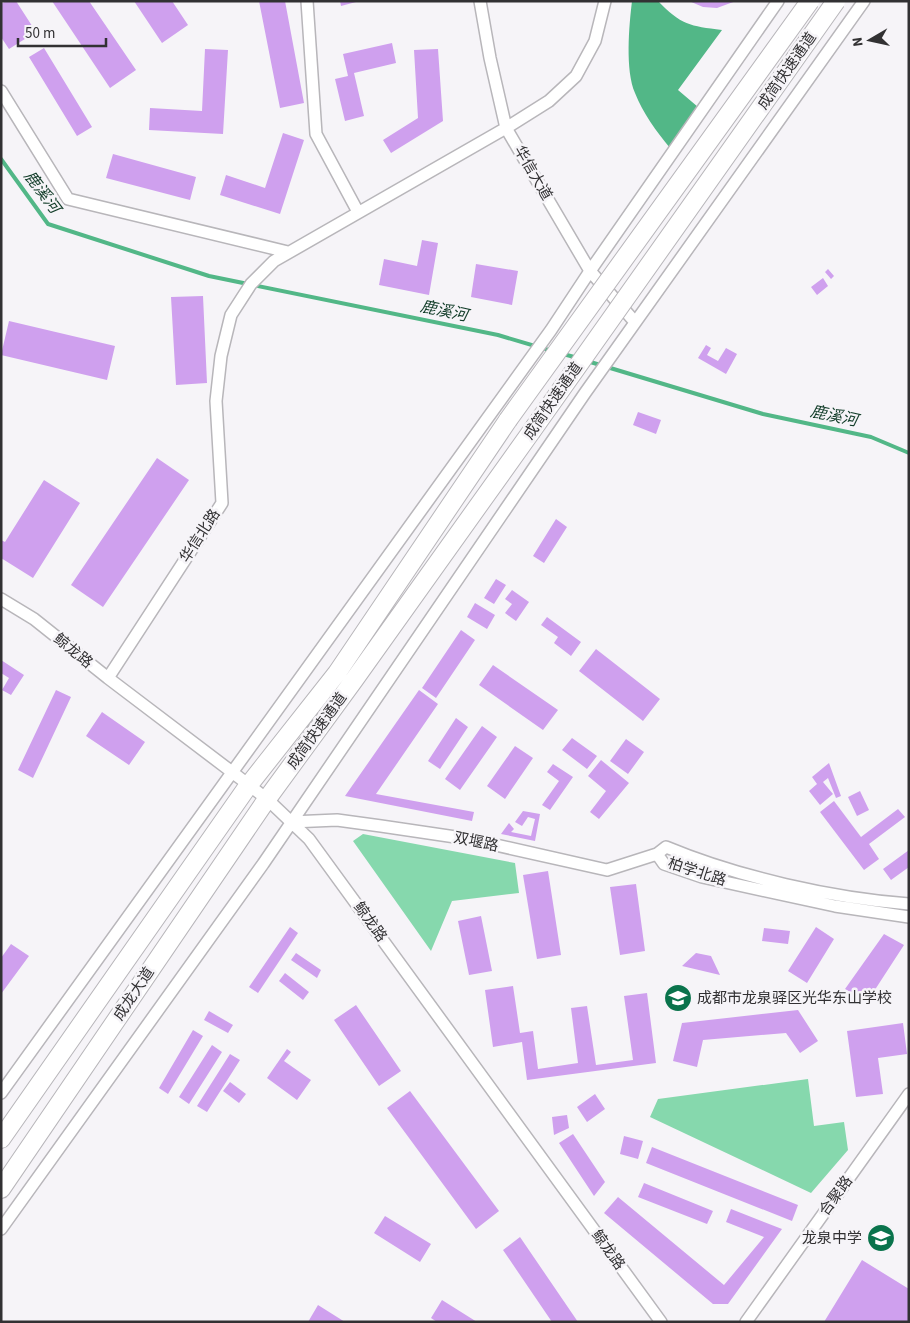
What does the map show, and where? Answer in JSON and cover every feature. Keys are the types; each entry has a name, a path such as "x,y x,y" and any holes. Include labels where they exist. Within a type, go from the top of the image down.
{"highway":[{"name":"成简快速通道","path":"248,786 337,673 508,420 810,1"},
{"name":"成简快速通道","path":"266,799 354,680 836,1"},
{"name":"成龙大道","path":"1,1139 248,786"},
{"name":"成龙大道","path":"1,1189 266,799"}],"street":[{"path":"307,1 316,134 358,212"},
{"name":"华信大道","path":"480,1 490,58 506,128 590,271 635,322"},
{"name":"华信北路","path":"108,678 222,503 216,401 221,356 231,315 251,284 274,261 288,252 506,128 549,101 576,76 595,41 605,1"},
{"path":"1,1093 551,330 778,1"},
{"path":"1,1229 263,864 585,392 864,1"},
{"path":"1,91 68,199 288,252"},
{"name":"鲸龙路","path":"1,598 34,619 232,772 266,799 309,839 661,1322"},
{"name":"双堰路","path":"291,822 337,820 469,839 607,870 657,854"},
{"name":"柏学北路","path":"909,904 883,902 776,882 696,859 666,847 657,854 664,864 702,877 835,906 909,917"},
{"name":"合聚路","path":"746,1322 909,1094"}],"shaded area":[{"path":"632,1 658,1 680,20 702,27 722,30 678,90 698,107 670,148 646,115 632,83 629,48"},
{"path":"363,834 515,863 519,893 452,901 431,951 353,841"},
{"path":"808,1079 814,1126 844,1122 848,1150 811,1193 650,1117 658,1099"}],"building":[{"path":"6,1 16,1 36,32 9,49 1,37 1,4"},
{"path":"52,1 89,1 136,70 110,88"},
{"path":"134,1 172,1 188,25 162,43"},
{"path":"259,1 285,1 304,103 280,108"},
{"path":"340,1 356,1 356,2 341,6"},
{"path":"689,1 736,1 717,8 703,7"},
{"path":"392,43 396,63 354,73 364,116 345,121 335,79 348,76 343,54"},
{"path":"44,48 92,127 77,136 29,57"},
{"path":"205,49 228,50 223,134 149,130 150,108 202,111"},
{"path":"438,49 443,121 391,153 383,140 418,118 414,50"},
{"path":"283,133 304,140 280,214 220,195 226,175 265,188"},
{"path":"113,154 196,177 190,200 106,178"},
{"path":"422,240 438,243 429,295 379,285 384,259 417,266"},
{"path":"476,264 518,271 512,305 471,297"},
{"path":"828,269 834,276 831,279 825,272"},
{"path":"823,278 828,286 817,295 811,287"},
{"path":"203,296 207,383 176,385 171,297"},
{"path":"9,321 115,346 107,380 1,355"},
{"path":"706,345 711,348 707,355 718,361 726,348 737,354 726,374 698,358"},
{"path":"638,412 661,420 656,434 633,425"},
{"path":"157,458 189,480 103,607 71,585"},
{"path":"44,480 80,503 33,578 1,558 1,540 5,542"},
{"path":"556,519 567,527 544,563 533,556"},
{"path":"496,579 506,585 494,604 484,598"},
{"path":"512,590 529,602 516,621 505,613 512,604 505,599"},
{"path":"475,603 495,615 487,629 467,617"},
{"path":"547,617 581,642 571,656 554,643 558,637 541,625"},
{"path":"461,630 475,640 436,698 422,688"},
{"path":"596,649 660,699 643,721 579,671"},
{"path":"1,660 24,675 11,695 2,690 9,678 1,673"},
{"path":"493,665 558,710 543,730 479,685"},
{"path":"56,690 71,697 33,778 18,770"},
{"path":"419,690 438,704 376,794 474,812 472,821 345,796"},
{"path":"102,712 145,742 129,765 86,736"},
{"path":"456,718 468,727 440,769 428,761"},
{"path":"482,726 497,737 460,790 445,779"},
{"path":"572,738 597,756 587,769 562,750"},
{"path":"626,739 644,752 628,774 610,761"},
{"path":"515,746 533,758 505,799 487,786"},
{"path":"601,760 629,783 599,819 590,812 606,791 588,776"},
{"path":"829,763 841,796 836,798 828,778 823,782 833,794 820,805 809,791 817,784 812,777"},
{"path":"553,764 573,777 550,810 542,805 559,781 547,772"},
{"path":"860,791 869,810 857,816 848,797"},
{"path":"834,801 861,837 898,809 905,817 869,844 879,859 864,870 820,812"},
{"path":"523,811 540,814 535,841 501,834 509,823 514,829 511,832 531,836 535,819 528,817 522,826 515,822"},
{"path":"909,850 909,867 891,880 883,869"},
{"path":"548,871 561,955 537,959 523,875"},
{"path":"636,884 645,951 620,955 610,887"},
{"path":"481,916 492,971 469,975 458,921"},
{"path":"290,927 298,933 258,993 249,987"},
{"path":"816,927 834,939 807,983 788,971"},
{"path":"764,928 790,931 788,944 762,941"},
{"path":"884,934 904,945 867,1002 845,989"},
{"path":"11,944 29,956 1,994 1,958"},
{"path":"296,953 321,970 317,978 291,960"},
{"path":"696,953 711,956 720,975 682,966"},
{"path":"285,973 309,992 303,1000 279,981"},
{"path":"513,986 520,1033 533,1031 538,1069 578,1063 571,1008 587,1006 596,1065 633,1060 624,996 647,993 656,1063 527,1080 522,1042 493,1047 485,990"},
{"path":"356,1005 401,1071 379,1086 334,1020"},
{"path":"798,1010 818,1041 800,1053 786,1033 703,1040 697,1067 673,1061 682,1023"},
{"path":"209,1011 233,1025 228,1033 204,1020"},
{"path":"903,1023 907,1054 878,1058 883,1094 856,1097 847,1031"},
{"path":"193,1030 203,1036 168,1094 159,1088"},
{"path":"212,1045 222,1052 189,1104 179,1097"},
{"path":"287,1049 291,1052 284,1061 311,1080 297,1100 267,1078"},
{"path":"230,1054 240,1060 207,1112 197,1106"},
{"path":"230,1082 246,1094 239,1103 223,1091"},
{"path":"410,1091 499,1211 476,1229 387,1108"},
{"path":"595,1094 605,1109 587,1122 577,1107"},
{"path":"567,1115 569,1128 554,1135 552,1117"},
{"path":"573,1134 605,1182 594,1196 559,1143"},
{"path":"624,1136 643,1141 638,1159 620,1154"},
{"path":"652,1147 798,1205 792,1221 646,1163"},
{"path":"644,1183 713,1211 707,1224 638,1197"},
{"path":"618,1197 724,1285 764,1237 726,1222 731,1209 782,1229 728,1304 713,1304 604,1213"},
{"path":"385,1216 431,1244 420,1262 374,1233"},
{"path":"520,1237 578,1322 552,1322 503,1250"},
{"path":"862,1260 909,1289 909,1322 824,1322"},
{"path":"442,1300 477,1322 437,1322 431,1318"},
{"path":"318,1305 345,1322 308,1322"}],"waterway":[{"name":"鹿溪河","path":"1,159 48,224 209,276 498,335 552,351"},
{"name":"鹿溪河","path":"563,354 578,358"},
{"name":"鹿溪河","path":"587,361 763,414 871,437 909,453"}],"place":[{"name":"成都市龙泉驿区光华东山学校","path":"678,998"},
{"name":"龙泉中学","path":"881,1238"}]}
